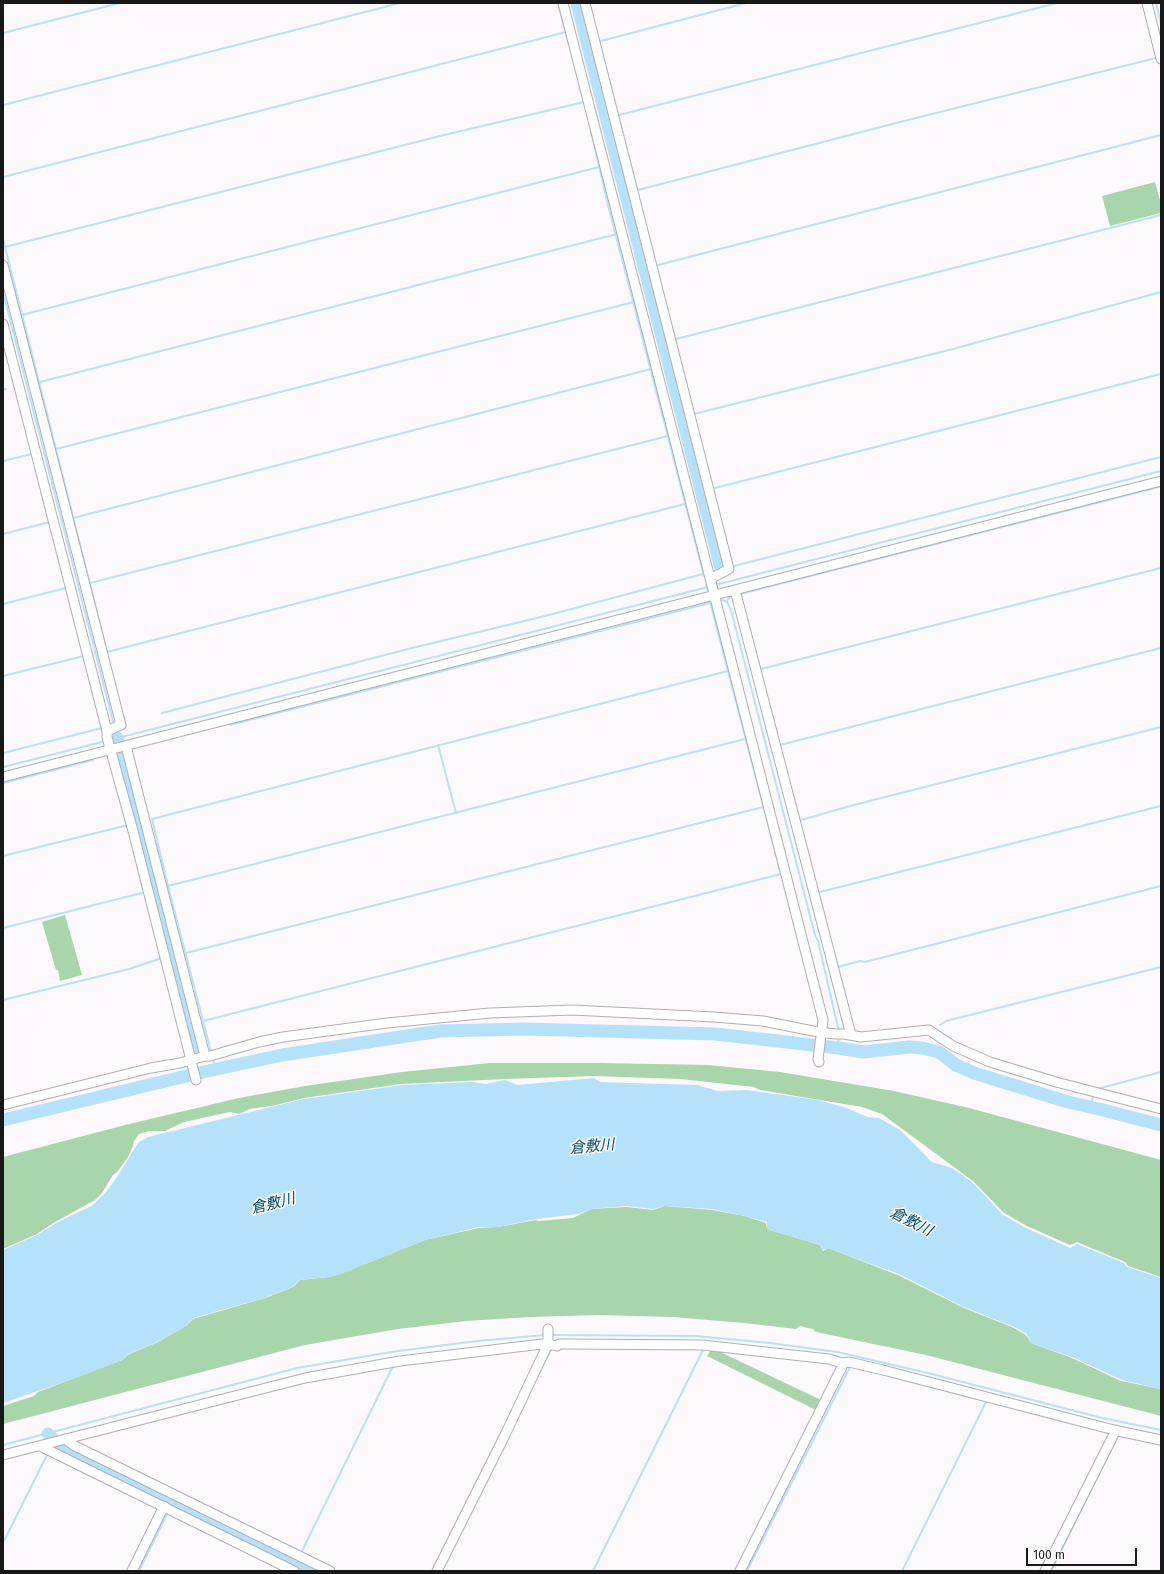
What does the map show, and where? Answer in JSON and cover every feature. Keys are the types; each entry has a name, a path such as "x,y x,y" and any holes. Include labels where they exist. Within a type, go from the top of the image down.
{"street":[{"path":"563,3 823,1020 819,1058"},
{"path":"585,3 729,569 712,586"},
{"path":"1146,3 1161,59"},
{"path":"3,264 121,725 108,740 3,777"},
{"path":"3,324 196,1080"},
{"path":"108,740 126,746 712,586 735,590 1161,481"},
{"path":"735,590 843,1034"},
{"path":"126,746 209,1056"},
{"path":"3,1105 113,1078 192,1063 209,1056 283,1037 387,1023 498,1013 572,1010 665,1014 763,1021 822,1033 861,1037 929,1030 953,1046 990,1062 1056,1082 1161,1109"},
{"path":"550,1340 557,1346 559,1344 704,1345 829,1359 1119,1431 1161,1440"},
{"path":"3,1455 312,1377 400,1361 542,1344 550,1340"},
{"path":"437,1571 505,1435 550,1340"},
{"path":"740,1571 842,1367 848,1363"},
{"path":"1045,1571 1119,1431"},
{"path":"62,1440 168,1501 292,1562"},
{"path":"40,1446 168,1501 292,1562 330,1571"},
{"path":"132,1571 168,1501"}],"green space":[{"path":"1155,182 1161,204 1161,213 1110,226 1102,196"},
{"path":"65,915 82,975 60,981 58,970 56,970 42,922"},
{"path":"490,1063 708,1065 780,1072 894,1091 969,1108 1161,1160 1161,1277 1128,1266 1125,1262 1077,1242 1070,1245 1027,1226 1004,1213 973,1181 882,1114 862,1107 760,1090 754,1087 681,1079 594,1076 401,1084 304,1098 272,1106 249,1109 240,1114 230,1112 184,1122 165,1131 149,1131 139,1134 134,1141 128,1157 118,1171 113,1175 102,1193 95,1200 55,1222 37,1234 3,1249 3,1157 129,1124 239,1098 305,1086 402,1072"},
{"path":"665,1206 712,1210 745,1216 766,1223 767,1229 820,1245 823,1251 828,1248 900,1276 964,1308 1012,1327 1026,1335 1031,1343 1072,1358 1121,1381 1161,1389 1161,1416 926,1355 816,1332 813,1329 800,1326 796,1329 673,1317 599,1315 466,1321 398,1329 305,1345 3,1424 3,1406 34,1396 38,1392 122,1360 129,1354 156,1343 186,1326 193,1319 265,1298 293,1287 300,1280 329,1277 340,1274 425,1240 479,1228 498,1227 536,1220 573,1218 591,1209 627,1207 653,1210"},
{"path":"712,1348 821,1400 816,1410 707,1356"}],"water":[{"name":"倉敷川","path":"594,1078 600,1082 697,1085 718,1091 747,1090 818,1100 847,1108 867,1117 879,1118 900,1130 932,1162 952,1168 972,1182 1003,1215 1026,1228 1070,1248 1077,1244 1124,1263 1127,1267 1161,1278 1161,1389 1122,1380 1072,1357 1031,1343 1026,1333 964,1307 897,1273 828,1248 823,1250 820,1245 767,1229 767,1222 712,1209 666,1206 653,1209 627,1206 591,1209 578,1214 537,1219 498,1227 479,1227 425,1240 340,1274 329,1277 300,1280 292,1287 264,1298 193,1318 186,1326 155,1343 128,1354 122,1360 3,1403 3,1250 37,1235 56,1223 93,1205 106,1192 117,1177 138,1143 148,1137 304,1099 402,1085 472,1082 486,1084 505,1080 518,1085"}],"waterway":[{"path":"3,33 120,3"},
{"path":"3,105 400,3"},
{"path":"558,3 569,45"},
{"path":"577,3 721,569"},
{"path":"601,41 746,3"},
{"path":"619,115 1057,3"},
{"path":"1156,3 1161,24"},
{"path":"3,177 566,32"},
{"path":"638,190 1156,58"},
{"path":"5,247 440,136 584,102"},
{"path":"590,127 608,205 704,576"},
{"path":"658,265 1161,135"},
{"path":"22,315 599,167"},
{"path":"676,339 1161,215"},
{"path":"40,382 617,234"},
{"path":"3,239 107,652 685,504"},
{"path":"3,292 114,725"},
{"path":"694,414 953,349 1161,292"},
{"path":"56,449 634,302"},
{"path":"73,518 651,369"},
{"path":"715,488 1161,374"},
{"path":"90,583 668,436"},
{"path":"3,461 32,454"},
{"path":"734,566 1161,457"},
{"path":"715,585 1161,471"},
{"path":"740,594 1159,487"},
{"path":"3,534 50,522"},
{"path":"761,669 1161,568"},
{"path":"162,713 412,648 545,616 703,574"},
{"path":"706,585 708,591"},
{"path":"110,740 708,587"},
{"path":"3,604 66,588"},
{"path":"726,601 732,596"},
{"path":"722,600 727,602 731,610 815,935 818,941 839,1032"},
{"path":"211,1052 203,1021 781,874 710,602"},
{"path":"230,724 710,603"},
{"path":"780,745 1161,648"},
{"path":"3,676 84,656"},
{"path":"168,886 152,819 728,671"},
{"path":"801,820 850,806 1161,727"},
{"path":"3,753 102,728"},
{"path":"203,1021 168,886 745,739"},
{"path":"3,767 106,741"},
{"path":"438,745 456,813"},
{"path":"120,752 198,1053"},
{"path":"3,783 93,760"},
{"path":"820,892 1161,806"},
{"path":"186,953 763,807"},
{"path":"3,856 128,825"},
{"path":"838,967 860,961 865,962 1161,886"},
{"path":"3,928 142,893"},
{"path":"3,1000 129,969 162,958"},
{"path":"940,1025 946,1021 1161,967"},
{"path":"3,1120 203,1072 282,1055 440,1031 523,1029 716,1034 863,1052 909,1047 922,1048 939,1052 956,1065 974,1073 1068,1102 1161,1125"},
{"path":"838,1036 839,1048"},
{"path":"922,1048 924,1043"},
{"path":"213,1059 216,1069"},
{"path":"1097,1089 1161,1072"},
{"path":"1090,1107 1093,1097"},
{"path":"3,1445 297,1368 391,1352 477,1341 546,1335"},
{"path":"551,1335 696,1336 770,1343 837,1352 932,1374 1102,1418 1161,1430"},
{"path":"533,1385 552,1348"},
{"path":"593,1571 704,1348"},
{"path":"747,1571 851,1365"},
{"path":"301,1553 393,1366"},
{"path":"902,1571 987,1400"},
{"path":"48,1434 58,1444 315,1571"},
{"path":"1051,1571 1112,1448"},
{"path":"3,1543 48,1453"},
{"path":"139,1571 167,1514"},
{"path":"295,1565 298,1559"}]}
